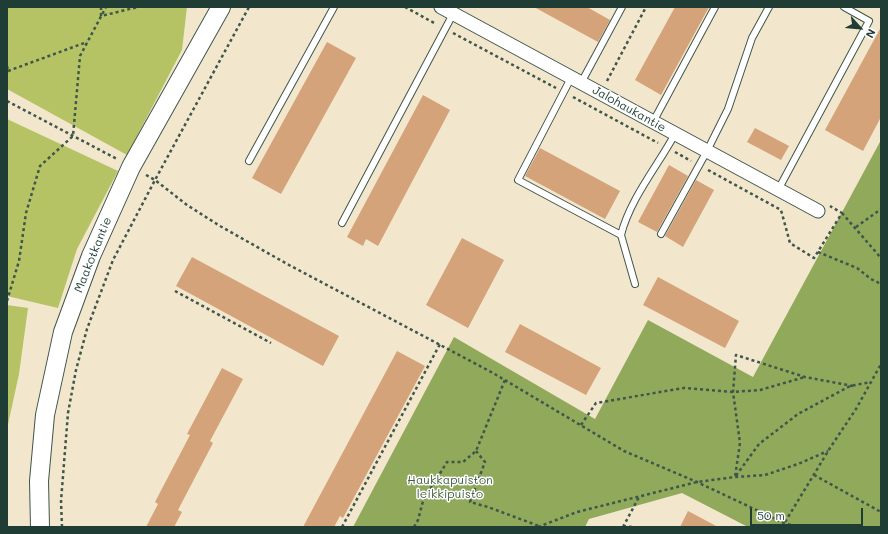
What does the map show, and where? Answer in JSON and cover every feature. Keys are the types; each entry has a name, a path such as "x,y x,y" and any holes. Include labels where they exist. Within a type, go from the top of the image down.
{"street":[{"name":"Maakotkantie","path":"40,527 39,481 45,415 63,332 91,256 131,167 221,7"},
{"name":"Jalohaukantie","path":"441,7 818,211"}],"lane":[{"path":"249,161 334,7"},
{"path":"653,122 715,7"},
{"path":"661,234 707,151 728,109 752,38 769,7"},
{"path":"778,190 870,21 844,7"},
{"path":"619,8 518,180 621,235"},
{"path":"342,223 453,14"},
{"path":"635,284 621,235 624,222 675,134"}],"path":[{"path":"101,7 101,16"},
{"path":"7,301 19,261 26,213 40,166 73,136 80,56 106,7"},
{"path":"101,16 138,7"},
{"path":"62,527 61,501 68,413 76,370 87,329 113,260 249,7"},
{"path":"606,84 646,7"},
{"path":"7,66 8,71 87,42"},
{"path":"7,101 155,180 220,226 289,265 440,344 505,380 624,451 697,482 784,523 798,527"},
{"path":"856,227 881,209"},
{"path":"842,213 856,227 881,258"},
{"path":"818,252 857,268 871,279 881,284"},
{"path":"175,291 271,343"},
{"path":"342,527 440,344"},
{"path":"735,477 740,443 733,392 736,355 806,377 853,386"},
{"path":"782,527 828,451 856,409 881,364"},
{"path":"581,425 596,403 684,388 733,392 760,390 806,377"},
{"path":"414,527 418,520 424,501 447,462 463,462 476,451 505,380"},
{"path":"735,477 759,444 798,414 850,386 871,382"},
{"path":"476,451 485,462 470,502 488,507 539,527 577,512 697,482 765,475 798,464 828,451"},
{"path":"814,475 881,512"},
{"path":"632,527 623,526 639,497"}],"green space":[{"path":"7,7 187,7 182,50 127,155 7,89"},
{"path":"7,119 118,171 77,249 58,308 7,296"},
{"name":"Haukkapuiston leikkipuisto","path":"881,140 881,527 748,527 682,493 589,519 585,527 353,527 454,337 595,419 648,320 753,377"},
{"path":"7,305 28,308 19,374 7,429"}],"building":[{"path":"534,7 587,7 610,20 598,42"},
{"path":"675,7 709,7 661,95 635,80"},
{"path":"881,27 881,117 863,151 825,130"},
{"path":"327,42 356,58 281,194 252,178"},
{"path":"423,95 450,110 378,246 366,239 363,246 347,237"},
{"path":"755,128 789,146 781,160 747,142"},
{"path":"540,148 620,191 605,219 525,176"},
{"path":"669,165 688,176 657,232 638,222"},
{"path":"696,180 714,190 683,247 665,236"},
{"path":"462,238 504,260 468,328 426,305"},
{"path":"192,257 339,336 323,366 176,286"},
{"path":"658,277 739,321 725,348 643,305"},
{"path":"520,324 601,368 586,395 505,352"},
{"path":"397,351 425,366 343,518 340,516 334,527 303,527"},
{"path":"222,368 243,379 210,441 213,443 178,510 182,512 174,527 146,527 158,504 155,502 190,435 187,434"},
{"path":"688,511 718,527 680,527"}]}
